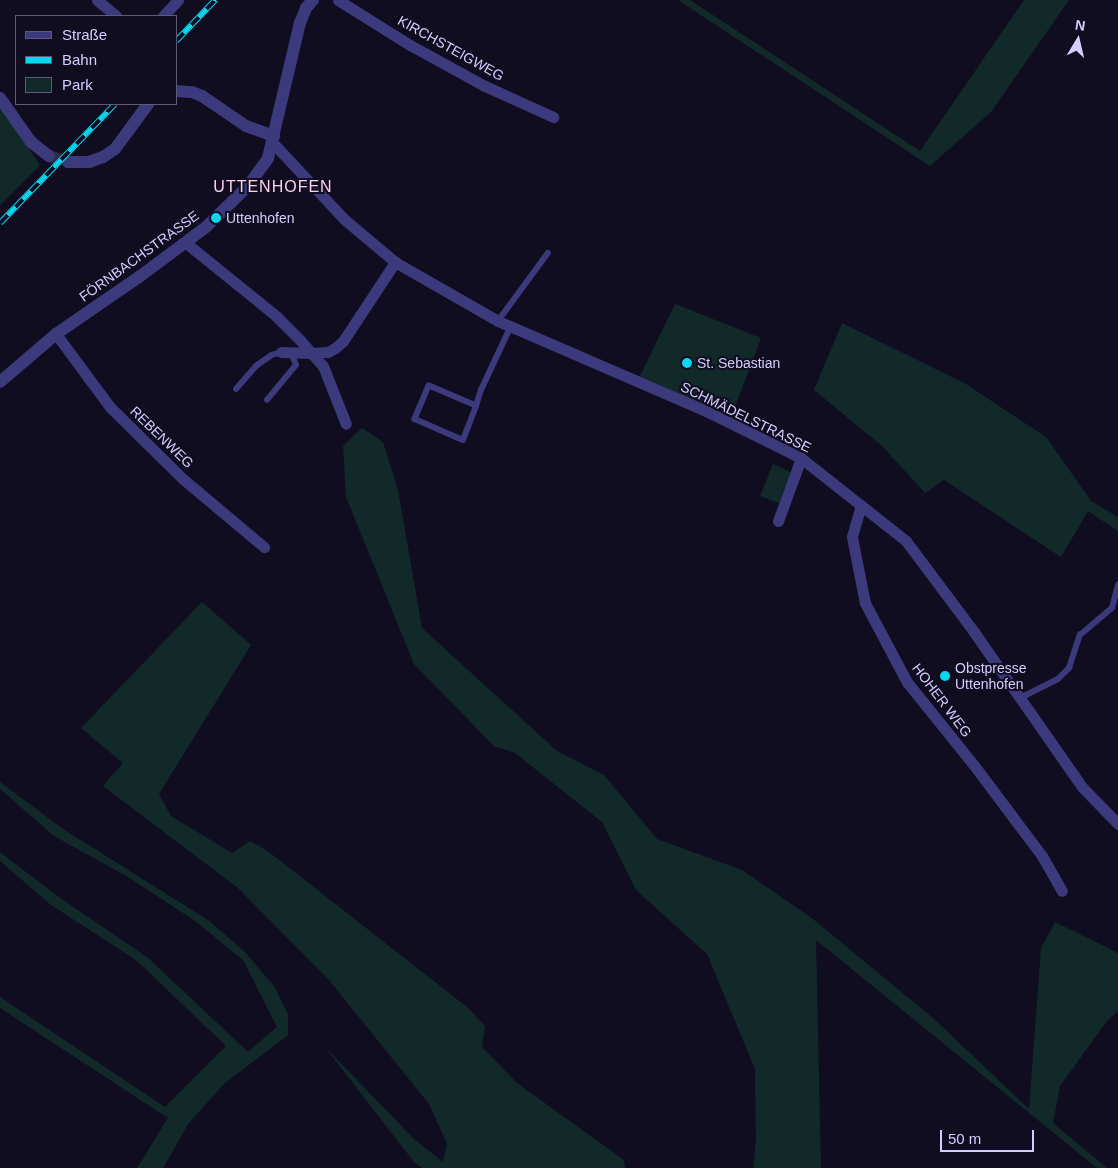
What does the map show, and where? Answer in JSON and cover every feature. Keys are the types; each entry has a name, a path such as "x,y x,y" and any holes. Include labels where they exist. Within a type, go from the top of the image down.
{"street":[{"path":"97,0 115,15"},
{"path":"164,15 178,0"},
{"name":"FÖRNBACHSTRASSE","path":"0,382 56,334 186,243 211,223 262,169 274,140 300,23 306,8 313,0"},
{"name":"KIRCHSTEIGWEG","path":"338,0 418,49 486,86 554,116"},
{"path":"178,91 192,92 202,96 246,126 274,140"},
{"path":"0,98 31,142 49,156"},
{"path":"68,162 89,162 103,157 115,149 147,105"},
{"name":"SCHMÄDELSTRASSE","path":"274,140 344,219 395,262 498,321 706,411 801,458 906,541 1083,788 1118,824"},
{"path":"186,243 276,316 312,353 323,366 346,424"},
{"path":"285,352 328,352 343,341 395,262"},
{"name":"REBENWEG","path":"56,334 110,407 183,479 264,547"},
{"path":"778,521 801,458"},
{"name":"HOHER WEG","path":"861,505 852,537 866,603 870,612 907,682 973,764 1042,856 1062,891"}],"lane":[{"path":"498,321 548,253"},
{"path":"476,406 429,386 415,419 463,440 511,326"},
{"path":"236,388 256,366 272,355 285,352 296,365 267,400"},
{"path":"1020,698 1058,679 1069,668 1080,634 1112,608 1118,585"}],"green space":[{"path":"678,0 690,0 920,151 1024,0 1069,0 991,112 930,166"},
{"path":"0,106 40,165 0,205"},
{"path":"675,304 761,338 735,407 715,400 702,406 639,378"},
{"path":"842,323 966,384 1046,437 1091,501 1118,517 1118,531 1088,511 1061,557 944,480 925,493 882,446 814,390"},
{"path":"362,428 383,442 398,490 422,628 557,751 604,775 657,839 742,870 813,919 934,1019 1029,1109 1041,948 1055,922 1118,953 1118,1011 1107,1021 1060,1086 1053,1123 1107,1168 1097,1168 816,940 821,1168 753,1168 756,1142 755,1069 707,954 636,890 602,822 515,753 494,746 414,664 346,497 343,446"},
{"path":"773,464 791,472 779,503 760,496"},
{"path":"202,602 251,645 159,794 171,816 232,853 250,841 269,852 467,1007 485,1026 482,1047 517,1083 624,1160 625,1168 422,1168 414,1162 325,1047 414,1139 443,1162 447,1144 429,1104 329,980 238,888 103,786 123,763 81,728"},
{"path":"0,782 63,829 208,920 244,951 274,986 288,1014 288,1035 225,1083 189,1123 163,1168 137,1168 168,1118 0,1008 0,997 165,1107 226,1046 136,960 51,905 0,861 0,852 60,898 147,957 248,1052 277,1027 243,960 195,921 128,877 54,836 0,789"}],"tunnel":[{"path":"49,156 68,162"}],"railway":[{"path":"178,39 215,0"},
{"path":"0,223 114,105"}],"place":[{"name":"Uttenhofen","path":"216,218"},
{"name":"St. Sebastian","path":"687,363"},
{"name":"Obstpresse Uttenhofen","path":"945,676"}],"district":[{"name":"UTTENHOFEN","path":"273,187"}]}
